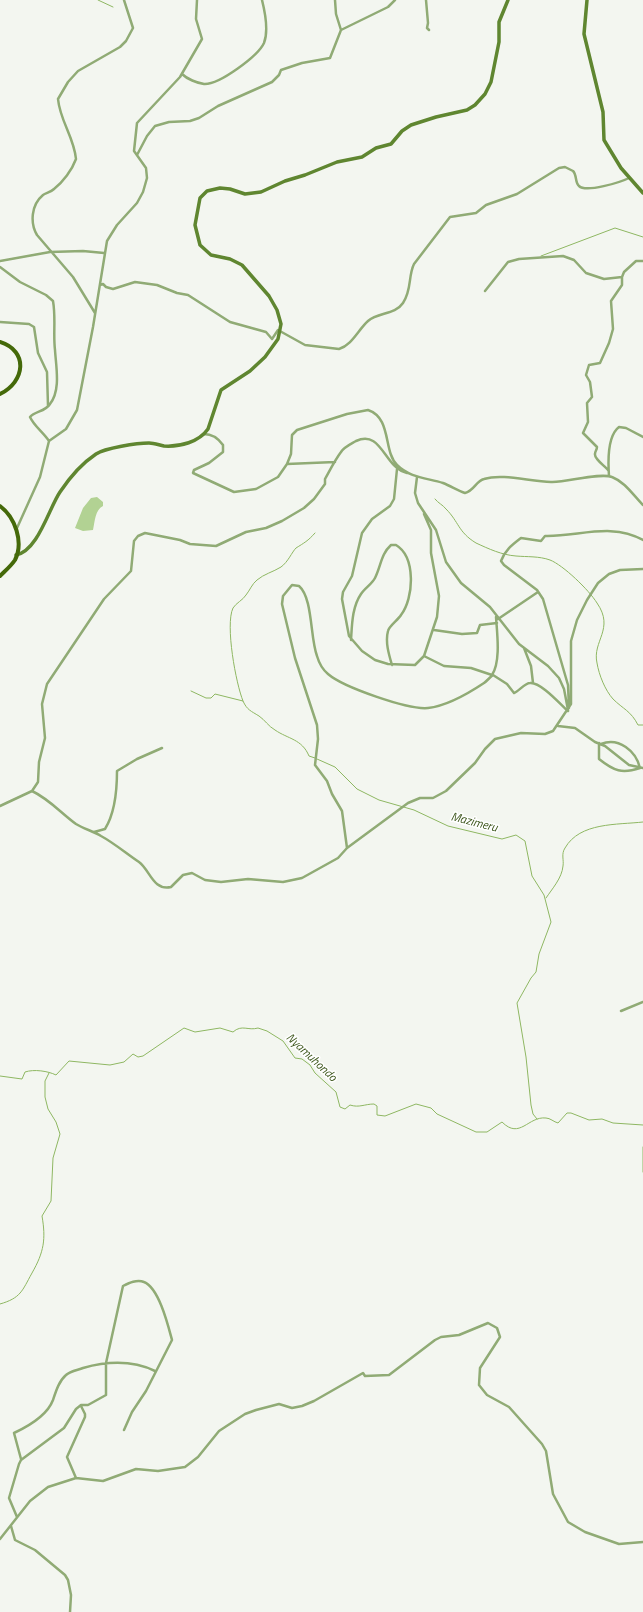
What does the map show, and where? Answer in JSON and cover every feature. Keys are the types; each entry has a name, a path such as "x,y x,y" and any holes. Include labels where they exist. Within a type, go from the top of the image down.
{"main road":[{"path":"16,555 25,551 41,532 57,497 76,471 96,454 113,447 145,443 163,446 181,445 191,442 204,434 210,423 216,401 221,390 250,371 267,354 278,339 280,331 279,316 265,291 242,265 230,259 211,255 200,245 195,225 200,198 207,191 220,188 235,190 245,194 262,192 284,180 305,175 337,162 362,157 376,148 391,144 402,131 411,125 436,117 462,112 473,107 485,94 491,82 499,42 499,22 508,0"},
{"path":"587,0 584,34 603,112 603,138 610,152 629,178 643,193"},
{"path":"0,342 15,350 20,360 20,369 12,388 0,394"},
{"path":"0,506 12,518 18,538 14,560 0,576"}],"street":[{"path":"95,313 72,277 50,252 33,228 32,220 34,208 43,195 54,189 64,179 76,159 74,145 61,114 58,99 68,82 80,70 112,53 127,40 133,28 124,0"},
{"path":"16,529 40,477 49,441 66,429 76,413 100,285 104,253 109,236 137,203 143,192 147,178 144,162 134,151 137,123 182,74 202,38 196,19 197,0"},
{"path":"182,74 200,83 205,84 212,82 232,72 258,52 266,35 262,0"},
{"path":"137,155 150,132 159,124 190,121 199,118 218,106 272,82 279,75 281,70 302,63 330,58 341,30 336,14 335,0"},
{"path":"341,30 388,7 395,0"},
{"path":"426,0 427,28 429,30"},
{"path":"100,285 103,284 106,287 113,289 128,283 150,283 188,295 227,321 266,332 272,339 277,332 280,331 305,345 337,350 342,348 369,320 398,308 402,304 410,288 413,266 448,218 457,215 476,213 486,205 513,196 559,168 565,167 573,171 577,184 582,187 600,187 629,178"},
{"path":"0,261 50,252 83,251 104,253"},
{"path":"485,291 508,262 519,259 563,256 574,260 586,273 604,279 622,277"},
{"path":"608,470 604,463 597,459 595,454 597,447 583,432 588,422 587,403 592,397 590,382 586,375 589,365 600,363 606,353 613,328 612,301 622,285 622,277 624,272 636,261 643,261"},
{"path":"0,267 20,282 46,295 53,301 56,317 56,386 53,400 48,407 30,417 35,426 42,431 49,441"},
{"path":"0,322 29,324 34,327 38,353 47,372 48,407"},
{"path":"204,434 212,435 219,440 223,445 223,452 208,463 194,470 193,473 234,492 256,489 278,477 287,464 291,454 292,435 297,430 347,414 368,410 380,417 394,460 406,473"},
{"path":"609,476 610,444 614,430 619,427 626,428 643,437"},
{"path":"0,806 32,790 38,782 40,762 46,738 42,704 47,684 104,599 131,571 134,541 138,536 145,534 180,540 190,544 215,546 246,532 274,525 304,508 318,495 335,462 345,448 367,438 378,444 389,461 397,469 417,477 442,483 465,493 471,491 480,481 489,478 551,482 609,476 626,486 643,505"},
{"path":"287,464 335,462"},
{"path":"397,469 394,499 390,506 372,519 362,533 352,576 343,592 343,606 349,636 362,651 375,660 392,664 415,665 424,656 434,630 438,611 439,589 432,558 431,530 424,514"},
{"path":"417,477 415,493 418,506 436,530 444,559 464,586 482,600 524,648 548,666 560,680 565,692 569,709"},
{"path":"569,709 568,685 543,599 538,592 501,561 508,548 521,538 540,541 545,536 563,537 597,530 617,531 643,540"},
{"path":"351,640 356,603 361,594 374,580 384,552 392,545 396,545 407,556 411,585 405,608 388,630 388,648 392,664"},
{"path":"32,790 45,798 76,824 94,832 139,862 156,883 165,888 174,885 183,875 192,873 205,880 221,882 248,879 274,882 296,880 338,858 347,848 412,801 420,798 433,798 446,792 475,763 485,749 495,739 524,733 547,734 558,726 569,709 573,696 571,641 577,620 587,600 598,583 609,574 620,570 643,569"},
{"path":"347,848 342,811 332,794 327,781 315,765 318,739 317,725 284,617 282,604 286,590 292,585 302,588 308,604 314,649 322,668 328,674 349,686 385,699 429,708 442,704 476,688 492,675 495,669 497,656 497,618 538,592"},
{"path":"434,630 462,634 477,634 480,624 496,624"},
{"path":"524,648 531,666 533,683"},
{"path":"424,656 444,666 471,668 492,675 499,678 515,693 528,684 533,683 569,709"},
{"path":"558,726 575,728 600,743 629,765 642,768"},
{"path":"600,743 611,740 617,741 635,755 642,768"},
{"path":"600,743 599,759 608,766 616,770 628,772 642,768"},
{"path":"94,832 105,830 110,819 117,788 117,771 137,759 162,748"},
{"path":"621,1011 643,1002"},
{"path":"17,1517 9,1498 18,1466 22,1460 64,1428 76,1409 81,1405 88,1405 106,1395 106,1363 123,1286 134,1282 142,1282 146,1283 159,1299 172,1340 132,1412 124,1430"},
{"path":"0,1539 17,1517 42,1490 76,1478 103,1481 136,1469 158,1471 185,1467 198,1457 219,1431 245,1414 278,1404 292,1408 302,1406 314,1401 363,1373 365,1376 388,1375 435,1340 441,1337 459,1335 482,1324 490,1323 497,1328 500,1337 480,1368 479,1385 487,1395 509,1407 542,1444 549,1464 551,1489 565,1518 568,1522 584,1532 609,1542 624,1545 643,1542"},
{"path":"22,1460 14,1433 26,1427 46,1411 53,1401 59,1384 66,1375 106,1363 122,1362 145,1366 155,1371"},
{"path":"76,1478 67,1457 85,1415 81,1405"},
{"path":"11,1526 15,1540 35,1550 67,1578 71,1595 70,1612"}],"green space":[{"path":"97,497 103,502 103,506 98,510 93,530 83,531 75,528 83,508 91,498"}],"waterway":[{"path":"98,0 113,7"},
{"path":"541,256 615,228 643,237"},
{"path":"435,499 445,508 462,531 476,543 506,554 537,557 550,560 568,572 588,592 597,603 604,620 604,628 596,655 598,668 603,682 613,699 630,713 638,725 643,725"},
{"path":"243,701 237,682 232,654 230,627 233,608 245,597 255,582 281,567 296,548 315,533"},
{"name":"Mazimeru","path":"191,691 206,698 211,698 215,694 243,701 251,711 280,733 299,743 303,746 309,756 315,758"},
{"name":"Mazimeru","path":"317,759 335,767 357,789 379,800 414,810 448,826 502,839 516,835 525,841 532,876 544,895 551,922 539,954 536,972 517,1003 526,1057 531,1105 533,1114 537,1119"},
{"path":"546,898 561,875 565,848 580,833 600,826 643,822"},
{"name":"Nyamuhondo","path":"0,1076 22,1079 25,1072 33,1071 56,1075 69,1061 110,1065 124,1062 133,1054 138,1057 143,1056 184,1028 195,1032 220,1028 233,1032 239,1028 258,1028 267,1031 283,1041 295,1058 302,1059 310,1065 315,1073 336,1092 340,1107 345,1109 350,1105 359,1106 374,1104 377,1106 377,1115 385,1116 416,1104 431,1108 437,1114 476,1132 487,1132 502,1122 508,1127 514,1129 540,1118 548,1118 558,1123 567,1113 571,1113 589,1120 602,1119 613,1123 643,1125"},
{"path":"0,1304 17,1296 23,1289 36,1265 43,1245 44,1232 42,1216 51,1201 53,1158 60,1134 56,1122 48,1109 45,1097 45,1081 49,1073"},
{"name":"Nyamuhondo","path":"643,1147 643,1172"}]}
